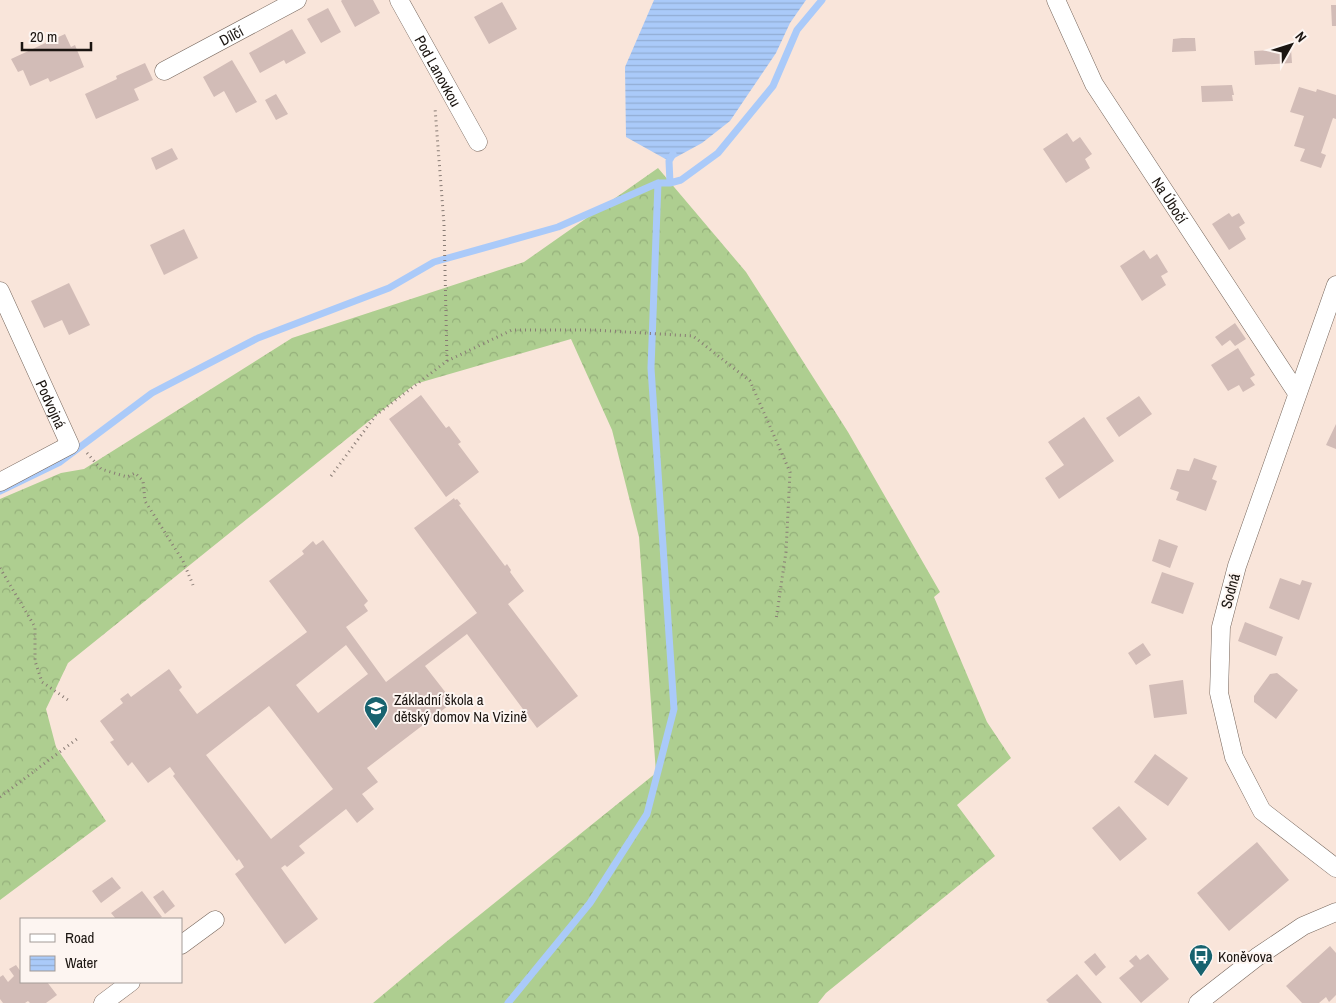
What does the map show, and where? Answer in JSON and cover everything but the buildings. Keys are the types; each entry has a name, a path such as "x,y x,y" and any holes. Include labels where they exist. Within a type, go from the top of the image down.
{"street":[{"name":"Dílčí","path":"164,71 298,0"},
{"name":"Pod Lanovkou","path":"399,0 478,142"},
{"name":"Na Úbočí","path":"1056,0 1094,84 1297,393"},
{"name":"Sodná","path":"1336,285 1234,574 1221,627 1219,693 1234,757 1262,811 1336,868"},
{"name":"Podvojná","path":"0,291 70,444 0,482"},
{"path":"1198,1003 1257,957 1303,926 1336,912"},
{"path":"182,944 215,920"},
{"path":"102,1003 130,983"}],"path":[{"path":"435,106 445,243 447,362"},
{"path":"331,476 376,415 447,362 512,330 594,330 693,336 750,381 790,472 786,552 776,620"},
{"path":"70,444 81,446 101,468 127,477 135,473 143,481 145,501 183,561 193,585"},
{"path":"0,568 36,627 36,661 42,682 68,700"},
{"path":"0,797 77,739"}],"green space":[{"path":"658,168 746,272 848,432 940,592 934,597 987,722 1011,758 957,805 995,856 826,993 818,1003 373,1003 656,773 639,537 612,430 571,339 415,384 68,663 46,709 56,747 106,821 0,900 0,499 61,473 84,469 292,338 524,262"}],"water":[{"path":"654,0 806,0 790,23 776,53 730,121 702,143 669,161 626,137 625,67"}],"waterway":[{"path":"508,1003 590,903 647,814 674,709 651,368 658,183 670,183 681,180 718,153 773,86 797,30 822,0"},
{"path":"670,183 669,161 673,154"},
{"path":"0,491 60,462 152,393 258,338 389,288 434,262 558,227 658,183"}],"place":[{"name":"Základní škola a dětský domov Na Vizině","path":"376,729"},
{"name":"Koněvova","path":"1201,977"}]}
